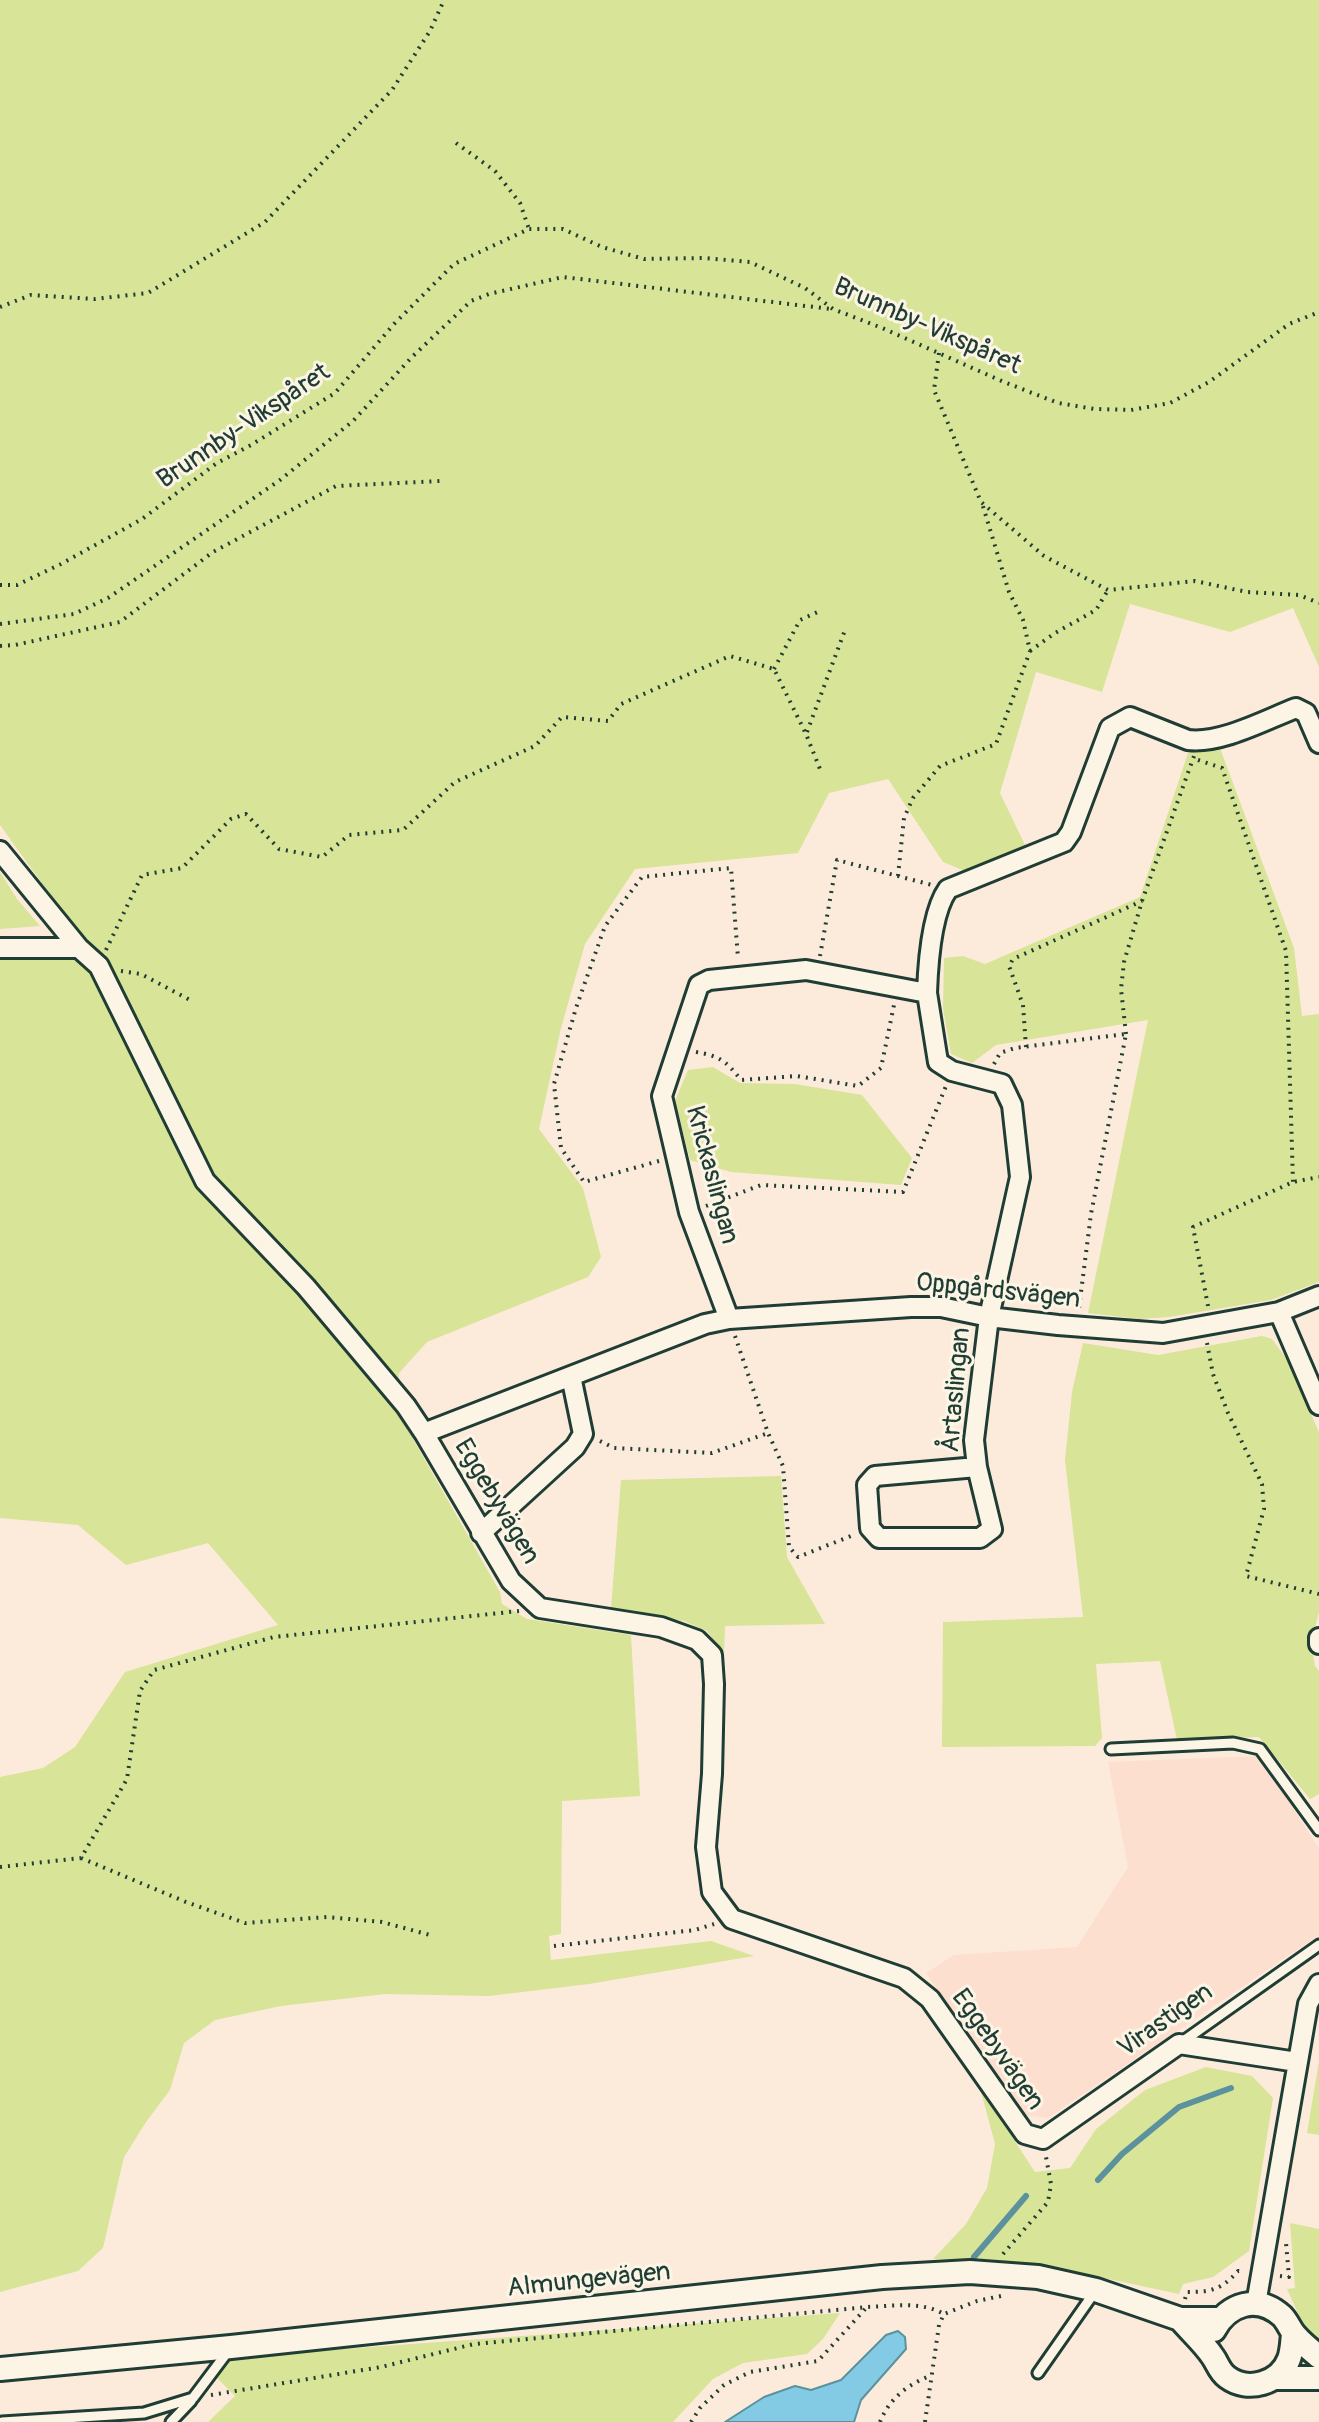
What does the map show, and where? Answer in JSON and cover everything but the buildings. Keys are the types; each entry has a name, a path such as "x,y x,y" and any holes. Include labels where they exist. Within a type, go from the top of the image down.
{"street":[{"path":"989,1317 1020,1177 1012,1105 1002,1084 952,1071 938,1062 927,993 940,887 1064,842 1071,832 1110,728 1130,717 1188,740 1195,750 1296,708 1306,713 1319,743"},
{"name":"Eggebyvägen","path":"0,851 79,948 99,966 205,1181 306,1287 406,1406 511,1581 540,1608"},
{"path":"0,948 79,948"},
{"name":"Krickaslingan","path":"729,1319 689,1212 662,1096 699,985 709,980 739,976 817,970 927,993"},
{"name":"Oppgårdsvägen","path":"424,1433 705,1324 729,1319 941,1307 989,1317 1163,1333 1279,1312 1319,1296"},
{"path":"1279,1312 1319,1405"},
{"name":"Årtaslingan","path":"977,1467 875,1476 867,1485 870,1528 879,1538 980,1538 992,1529 977,1467 974,1440 989,1317"},
{"path":"481,1533 575,1447 583,1434 571,1376"},
{"path":"540,1608 661,1627 697,1640 712,1655 712,1774 706,1847 712,1892 732,1919"},
{"name":"Eggebyvägen","path":"732,1919 904,1978 930,1999 1025,2134 1043,2139"},
{"path":"1319,1984 1308,2004 1256,2304 1283,2317 1293,2334 1319,2357"},
{"path":"1179,2044 1297,2062"},
{"name":"Virastigen","path":"1043,2139 1179,2044"},
{"name":"Almungevägen","path":"0,2369 882,2277 970,2272 1038,2277 1096,2290 1180,2319 1220,2319 1242,2305 1256,2304"},
{"name":"Almungevägen","path":"1180,2319 1213,2356 1218,2368 1239,2383 1251,2385 1275,2378 1319,2378"},
{"path":"1213,2356 1213,2331 1220,2319"},
{"path":"1275,2378 1289,2359 1293,2334"}],"lane":[{"path":"1111,1749 1233,1743 1260,1749 1319,1830"},
{"name":"Virastigen","path":"1179,2044 1319,1945"},
{"path":"1038,2373 1096,2290"},
{"path":"171,2422 231,2347"},
{"path":"2,2422 144,2413 193,2398"}],"path":[{"path":"0,307 31,295 95,299 148,293 265,222 392,90 430,31 444,0"},
{"path":"456,143 495,171 520,203 529,229"},
{"name":"Brunnby-Vikspåret","path":"0,585 17,585 142,519 217,463 335,393 394,324 454,264 529,229 563,229 602,247 644,259 704,258 750,262 805,288 833,309 1004,382 1058,403 1095,409 1131,410 1170,403 1209,382 1289,324 1319,312"},
{"path":"0,624 74,614 108,598 280,480 353,421 412,357 471,301 489,294 563,277 833,309"},
{"path":"898,876 904,818 913,798 940,766 996,744 1030,651 1023,620 1009,592 981,502 934,390 939,353"},
{"path":"0,646 120,622 213,552 336,486 440,481"},
{"path":"981,502 1044,556 1108,590 1195,581 1247,592 1299,595 1319,603"},
{"path":"1030,651 1096,610 1108,590"},
{"path":"774,669 800,620 822,610"},
{"path":"806,734 845,630"},
{"path":"192,1001 141,974 99,966 142,875 182,868 231,819 246,814 279,849 322,857 349,835 403,830 455,782 535,746 562,717 608,721 621,704 730,656 774,669 820,769"},
{"path":"1077,1327 1091,1214 1126,1034 1121,989 1124,962 1195,750 1222,768 1286,951 1293,1182"},
{"path":"817,970 837,860 940,887 930,898"},
{"path":"677,1156 584,1182 561,1148 554,1084 581,994 605,926 642,877 731,868 739,976"},
{"path":"1026,1047 1023,1005 1009,966 1013,959 1142,901"},
{"path":"678,1049 714,1055 727,1062 741,1080 797,1076 858,1086 881,1068 898,987"},
{"path":"991,1079 1000,1053 1126,1034"},
{"path":"689,1212 761,1185 903,1192 952,1071"},
{"path":"1319,1177 1293,1182 1193,1227 1208,1305 1207,1344 1213,1374 1262,1484 1264,1509 1246,1576 1319,1594"},
{"path":"729,1319 768,1433 783,1466 789,1547 798,1557 870,1528"},
{"path":"583,1434 614,1448 712,1453 768,1433"},
{"path":"81,1858 127,1779 140,1691 154,1670 274,1637 540,1608"},
{"path":"0,1867 81,1858 245,1923 327,1917 382,1922 430,1935"},
{"path":"554,1946 695,1930 732,1919"},
{"path":"990,2298 1005,2250 1048,2202 1051,2184 1043,2139"},
{"path":"193,2398 381,2367 474,2344 910,2305 934,2308 944,2314 939,2325 930,2376 925,2422"},
{"path":"691,2422 700,2408 724,2385 750,2372 818,2361 867,2307"},
{"path":"880,2422 902,2392 912,2383 930,2376"}],"shaded area":[{"path":"1259,1756 1319,1848 1319,1935 1048,2118 1024,2115 926,1973 954,1955 1077,1947 1128,1867 1108,1762"}],"green space":[{"path":"0,0 1319,0 1319,667 1293,608 1230,632 1130,604 1102,692 1036,672 1000,793 1025,845 965,871 943,862 888,779 829,793 798,853 635,869 585,944 561,1028 539,1129 583,1188 601,1257 588,1277 427,1342 399,1373 396,1409 500,1592 502,1604 527,1619 631,1635 640,1796 562,1801 561,1934 549,1936 551,1960 711,1941 754,1956 589,1984 489,1996 385,1994 281,2006 215,2020 184,2043 170,2090 124,2157 103,2248 78,2271 0,2292 0,1777 43,1768 75,1747 125,1672 278,1625 208,1543 126,1565 78,1525 0,1518 0,959 55,959 93,947 59,907 0,825"},
{"path":"1220,748 1294,948 1302,1016 1319,1014 1319,1282 1271,1300 1169,1317 1139,1319 1088,1313 1148,1020 996,1045 972,1063 951,1054 943,1008 944,958 963,956 985,964 1140,897 1188,753"},
{"path":"0,872 17,899 40,926 0,929"},
{"path":"713,1067 740,1083 795,1084 862,1095 912,1158 901,1185 731,1172 690,1160 675,1101 688,1070"},
{"path":"1262,1336 1272,1339 1286,1358 1319,1432 1319,1612 1311,1643 1315,1666 1319,1671 1319,1794 1310,1799 1259,1737 1177,1740 1160,1661 1096,1664 1102,1738 1095,1746 942,1747 943,1622 1083,1617 1065,1460 1072,1392 1083,1343 1158,1355"},
{"path":"781,1476 787,1557 825,1624 725,1626 724,1654 707,1631 684,1621 611,1609 621,1480"},
{"path":"1319,2061 1319,2135 1307,2133"},
{"path":"1206,2067 1252,2076 1273,2098 1249,2251 1213,2277 1183,2284 1179,2294 1038,2264 933,2259 966,2224 987,2188 995,2144 980,2088 1035,2172 1070,2168 1096,2129 1145,2090"},
{"path":"1290,2223 1319,2229 1319,2343 1308,2335 1287,2289 1295,2288"},
{"path":"840,2313 823,2339 807,2354 743,2363 713,2379 673,2422 208,2422 235,2396 215,2376 232,2357"}],"water":[{"path":"898,2331 905,2337 906,2349 861,2400 854,2422 725,2422 764,2397 795,2386 811,2390 841,2380 886,2335"}],"waterway":[{"path":"1098,2180 1122,2154 1179,2107 1231,2088"},
{"path":"974,2257 1026,2196"}]}
